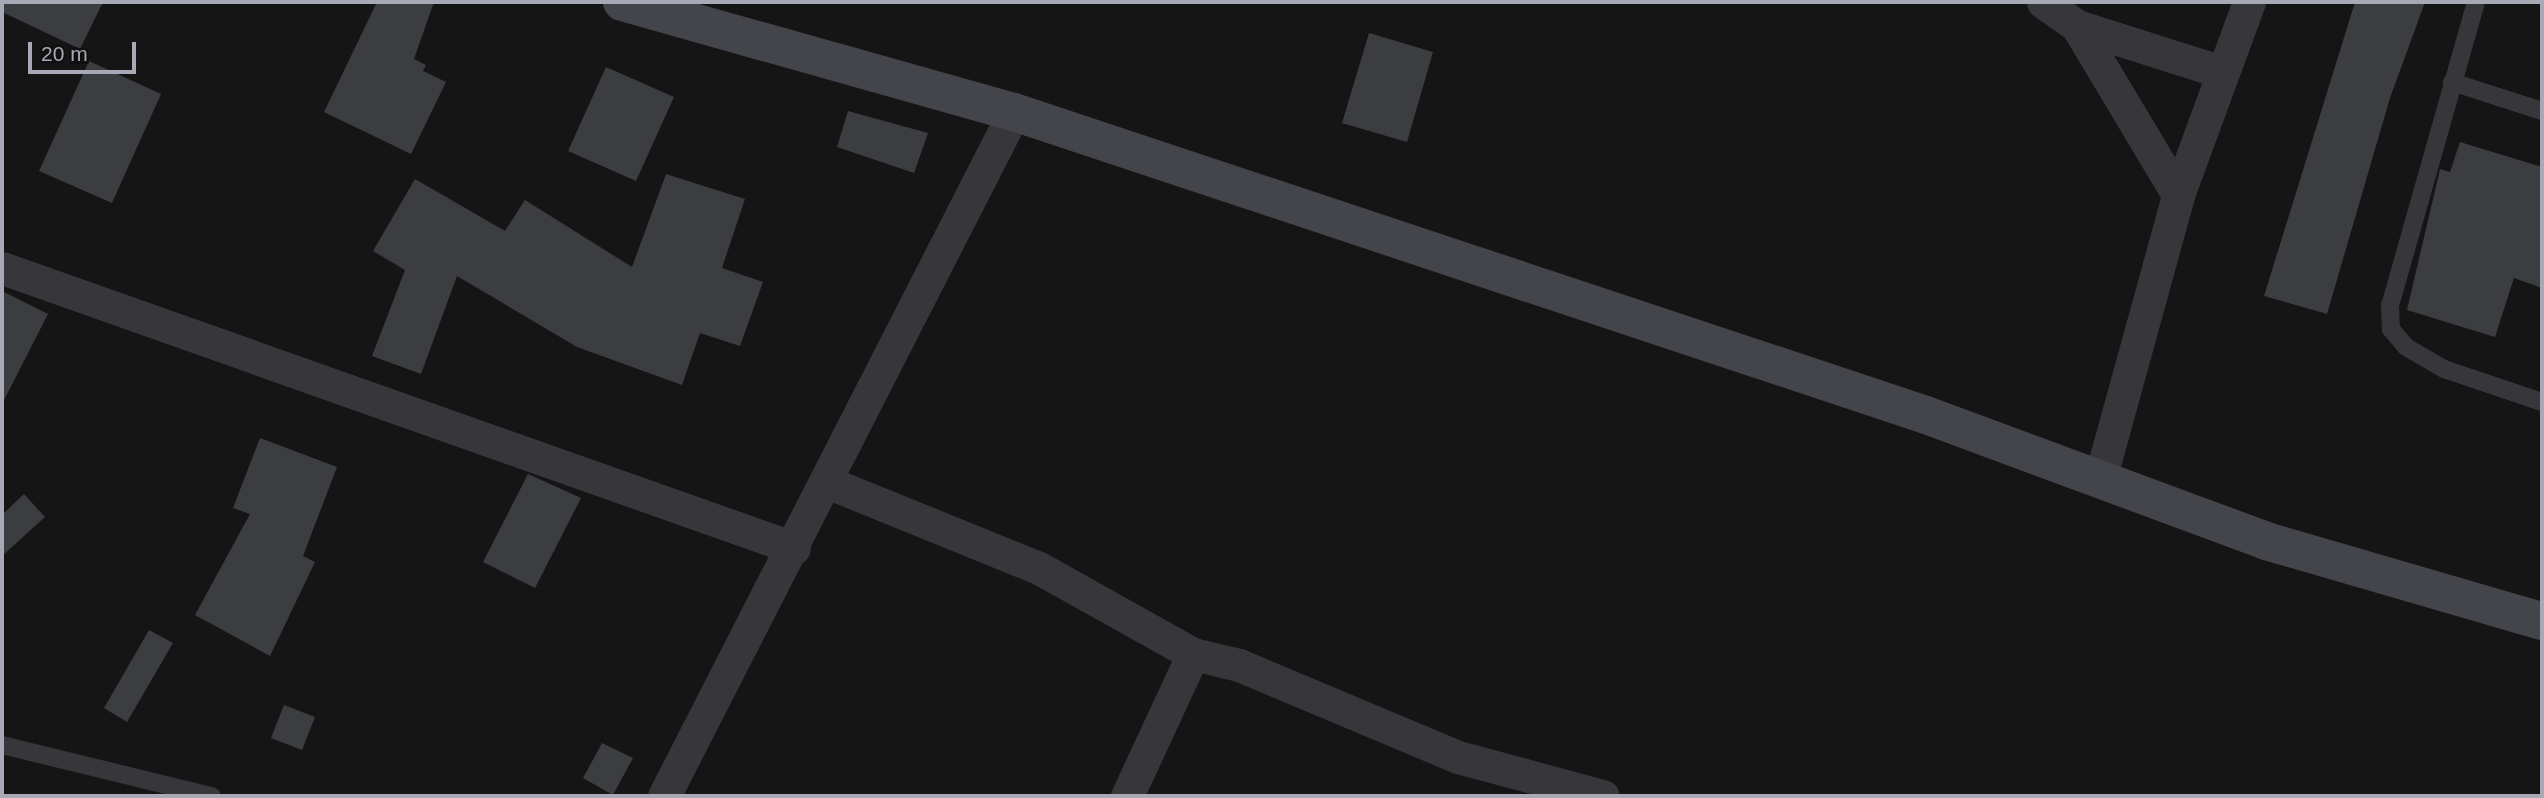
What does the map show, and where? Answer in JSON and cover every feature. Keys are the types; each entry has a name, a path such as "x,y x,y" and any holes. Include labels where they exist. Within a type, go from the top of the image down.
{"street":[{"path":"622,2 1014,112 1539,283 2100,479 2266,541 2542,621"},
{"path":"2043,2 2077,26 2222,72"},
{"path":"2100,479 2178,195 2249,2"},
{"path":"2077,26 2178,195"},
{"path":"664,796 794,548 1014,112"},
{"path":"2,268 794,548"},
{"path":"827,482 1039,568 1193,654 1239,665 1458,757 1603,796"},
{"path":"1128,796 1193,654"}],"lane":[{"path":"2476,2 2390,304 2390,329 2406,347 2444,369 2542,402"},
{"path":"2452,82 2542,111"},
{"path":"2,745 212,796"}],"building":[{"path":"2,2 103,2 80,49 2,12"},
{"path":"377,2 434,2 414,59 426,65 423,71 446,82 411,154 324,112"},
{"path":"2355,2 2425,2 2390,98 2327,314 2264,296"},
{"path":"1369,33 1433,52 1407,142 1342,123"},
{"path":"89,61 161,94 112,203 39,171"},
{"path":"606,67 674,97 636,181 568,151"},
{"path":"848,111 928,133 914,173 837,147"},
{"path":"2460,142 2542,167 2542,288 2514,278 2495,337 2407,310 2440,169 2450,172"},
{"path":"666,174 745,199 722,268 763,282 740,346 700,333 682,385 577,347 457,276 421,374 372,356 405,270 373,251 415,179 505,231 525,200 632,267"},
{"path":"2,291 48,314 2,404"},
{"path":"260,438 337,467 303,556 315,562 270,656 195,615 250,514 233,508"},
{"path":"528,474 581,498 535,588 483,562"},
{"path":"24,494 45,517 2,556 2,515"},
{"path":"149,630 173,643 127,722 104,708"},
{"path":"284,705 315,717 302,750 271,738"},
{"path":"602,743 633,758 613,795 583,778"}]}
